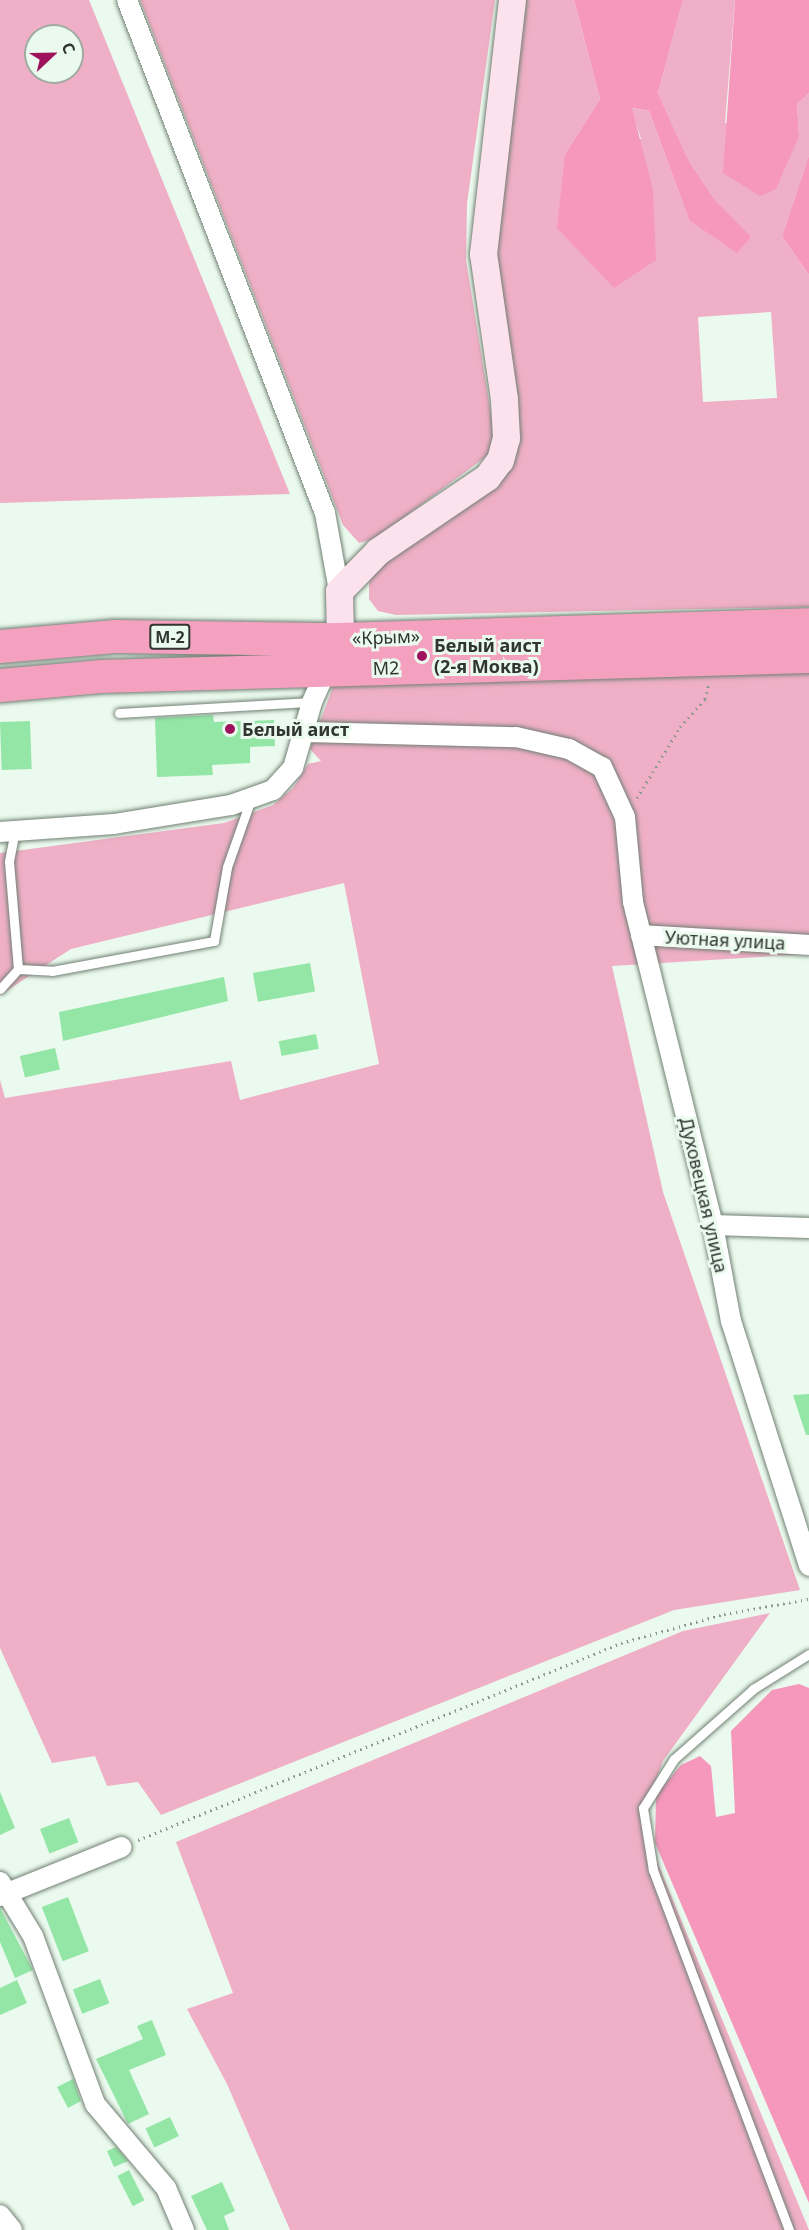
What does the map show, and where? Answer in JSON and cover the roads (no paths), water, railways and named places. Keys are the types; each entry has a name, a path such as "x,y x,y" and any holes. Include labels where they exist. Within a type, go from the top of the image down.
{"highway":[{"name":"«Крым»","path":"0,646 115,636 340,639 809,624"},
{"name":"М2","path":"0,685 100,676 809,656"}],"street":[{"path":"8,831 114,824 252,797 273,790 293,768 306,732 312,702 340,639 339,591 325,513 127,0"},
{"path":"339,591 378,551 488,477 500,460 506,438 504,399 483,254 512,0"},
{"name":"Духовецкая улица","path":"306,732 516,737 569,749 602,767 625,817 641,935 713,1225 731,1321 805,1543 809,1566"},
{"name":"Уютная улица","path":"641,935 809,945"},
{"path":"713,1225 809,1228"},
{"path":"122,1847 2,1890 33,1936 95,2104 166,2188 184,2230"},
{"path":"0,2215 12,2230"}],"lane":[{"path":"119,712 312,702"},
{"path":"18,969 52,971 214,941 227,867 252,797"},
{"path":"0,989 18,969 8,831"},
{"path":"789,2230 653,1870 643,1808 674,1759 753,1689 809,1654"}],"place":[{"name":"Белый аист (2-я Моква)","path":"422,656"},
{"name":"Белый аист","path":"230,729"}]}
